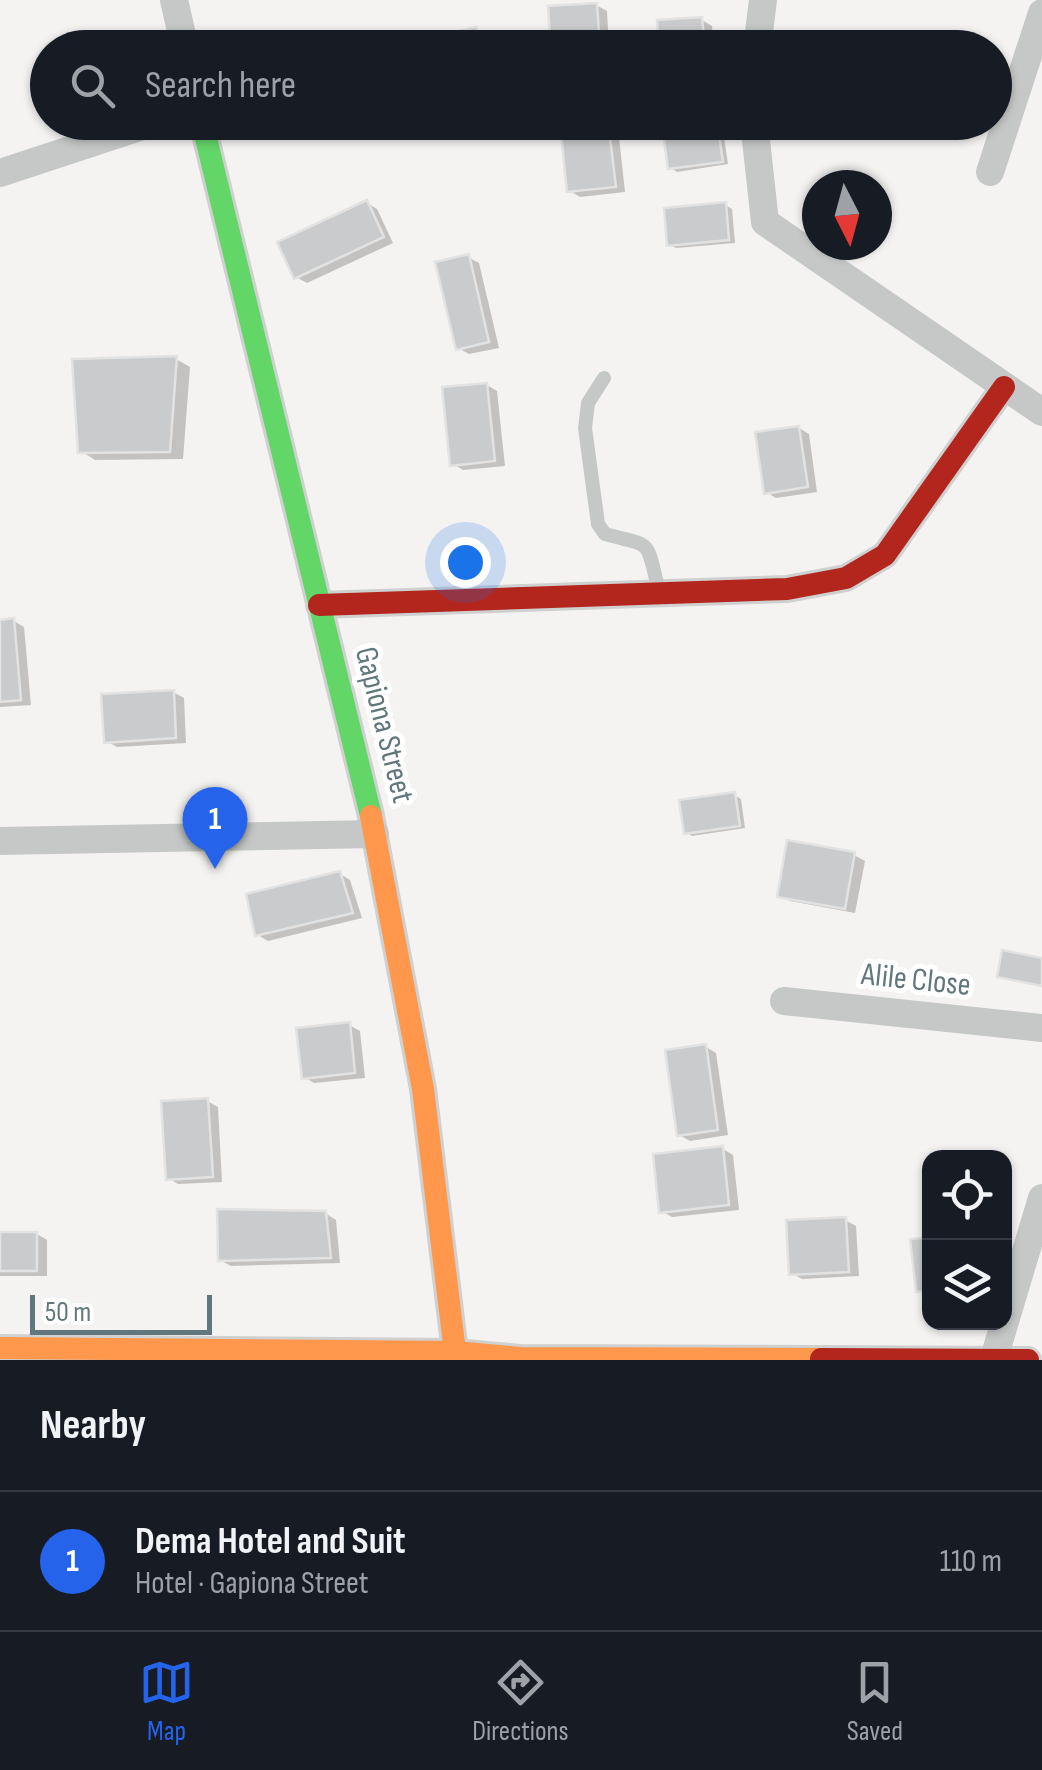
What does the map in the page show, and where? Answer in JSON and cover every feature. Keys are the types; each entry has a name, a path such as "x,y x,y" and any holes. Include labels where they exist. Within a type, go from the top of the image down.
{"street":[{"path":"174,0 181,30"},
{"path":"759,30 763,0"},
{"path":"1012,105 1042,13"},
{"path":"0,172 99,140"},
{"name":"Gapiona Street","path":"206,140 375,834 423,1089 455,1352"},
{"path":"756,140 764,222 1042,412"},
{"path":"990,172 1000,140"},
{"path":"319,606 787,589 846,578 885,555 1004,387"},
{"path":"0,842 375,834"},
{"name":"Alile Close","path":"784,1001 1042,1028"},
{"path":"994,1358 1042,1198"},
{"path":"0,1348 172,1355 455,1352 520,1359 1028,1360"}],"lane":[{"path":"604,378 588,404 585,428 598,524 605,534 638,540 649,550 660,593"}],"building":[{"path":"597,3 599,30 550,30 548,6"},
{"path":"702,17 703,30 658,30 657,20"},
{"path":"562,140 610,140 616,187 567,192"},
{"path":"664,140 720,140 723,162 668,169"},
{"path":"367,200 384,237 294,279 277,242"},
{"path":"726,202 729,240 667,246 664,208"},
{"path":"469,254 489,342 456,350 435,262"},
{"path":"177,356 170,452 78,453 72,359"},
{"path":"487,383 495,461 450,466 442,387"},
{"path":"799,426 808,487 764,494 755,432"},
{"path":"14,618 21,700 0,702 0,620"},
{"path":"174,690 176,738 104,743 101,694"},
{"path":"735,792 740,826 684,834 679,800"},
{"path":"787,840 855,852 845,909 777,897"},
{"path":"340,871 353,913 255,936 246,894"},
{"path":"1002,950 1042,958 1042,986 997,977"},
{"path":"350,1022 355,1073 302,1079 296,1028"},
{"path":"706,1044 718,1130 677,1136 665,1050"},
{"path":"208,1098 213,1177 166,1180 161,1101"},
{"path":"723,1146 729,1205 659,1213 653,1154"},
{"path":"217,1209 326,1211 331,1258 218,1261"},
{"path":"846,1217 849,1272 789,1275 786,1220"},
{"path":"0,1232 37,1232 37,1271 0,1271"},
{"path":"922,1238 922,1292 916,1292 910,1239"}],"traffic: fast":[{"path":"206,140 371,816"}],"traffic: slow":[{"path":"371,816 423,1089 455,1352"},
{"path":"0,1348 455,1352 520,1358 821,1359"}],"traffic: jam":[{"path":"319,605 787,589 846,578 885,555 1004,387"},
{"path":"821,1359 1028,1360"}],"place":[{"name":"Dema Hotel and Suit","path":"215,869"}]}
